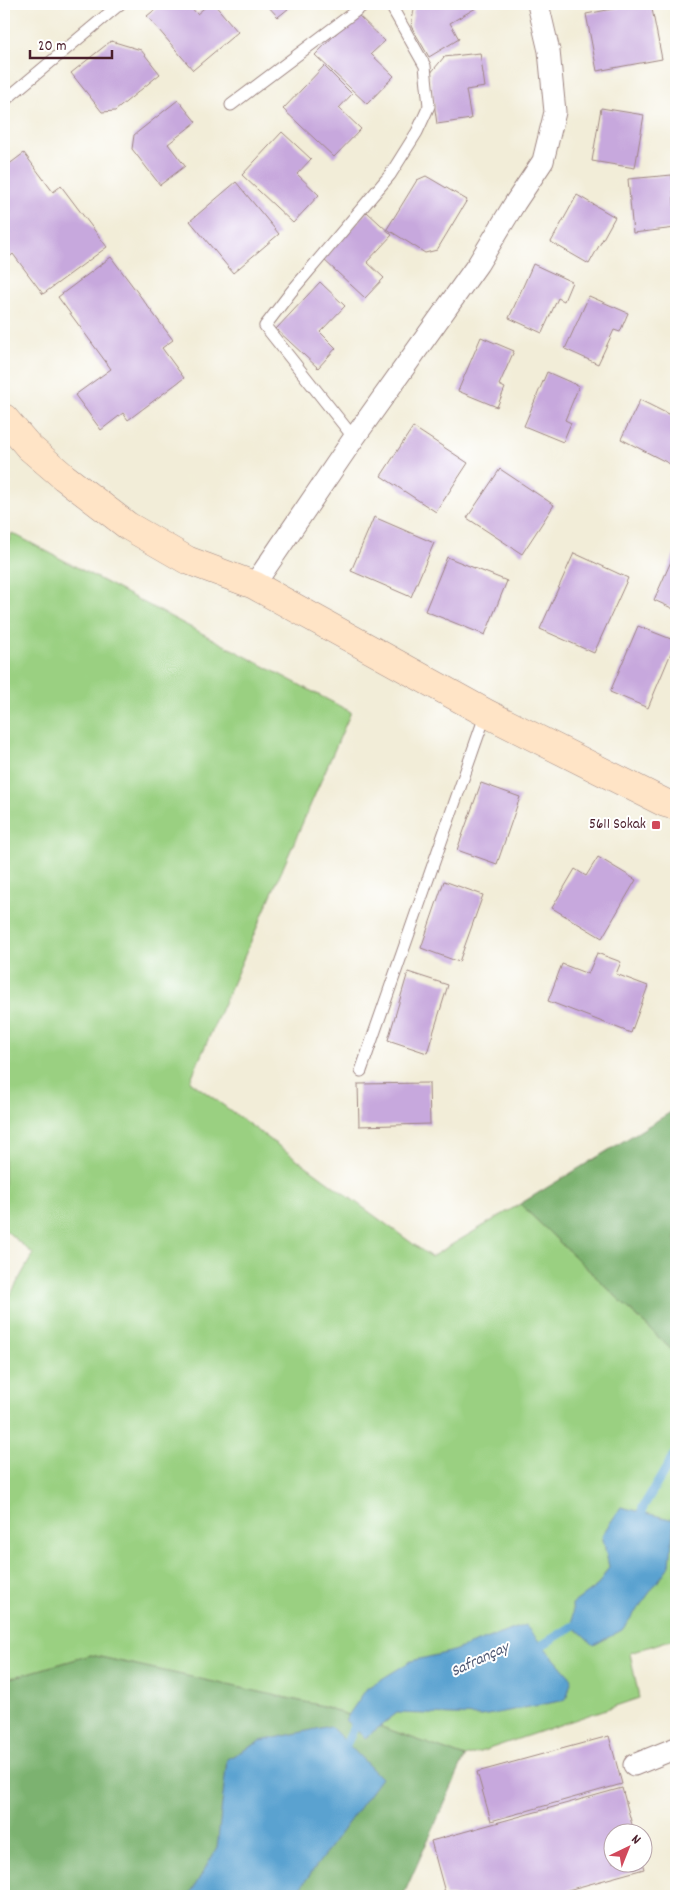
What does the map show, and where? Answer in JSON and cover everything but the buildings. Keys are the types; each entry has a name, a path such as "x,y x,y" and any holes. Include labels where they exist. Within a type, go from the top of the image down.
{"street":[{"path":"254,585 354,438 478,264 515,202 543,161 555,112 549,52 538,4"},
{"path":"4,418 36,453 128,526 187,560 254,585 486,714 665,803 676,806"},
{"path":"634,1765 676,1748"}],"lane":[{"path":"4,101 120,4"},
{"path":"231,106 365,4"},
{"path":"354,438 266,326 290,292 390,175 417,132 429,106 425,66 390,4"},
{"path":"361,1071 486,714"}],"green space":[{"path":"12,533 351,712 190,1081 431,1257 520,1204 676,1354 676,1638 630,1653 639,1698 465,1757 323,1706 91,1655 4,1680 4,1306 33,1254 4,1229 4,552"},
{"path":"676,1109 676,1354 520,1204"},
{"path":"91,1655 323,1706 465,1757 403,1896 4,1896 4,1680"}],"water":[{"path":"621,1507 674,1520 670,1565 622,1630 594,1645 573,1626 572,1604 598,1585 609,1567 602,1535"},
{"path":"525,1625 572,1679 566,1700 482,1716 397,1713 365,1738 345,1720 367,1688 411,1661 450,1652"},
{"path":"330,1726 381,1778 303,1884 297,1896 189,1896 217,1848 227,1759 261,1741"}],"waterway":[{"name":"Safrançay","path":"641,1522 643,1507 676,1452"},
{"name":"Safrançay","path":"534,1650 583,1620"},
{"name":"Safrançay","path":"342,1753 354,1728 361,1722"}],"place":[{"name":"5611 Sokak","path":"656,825"}]}
